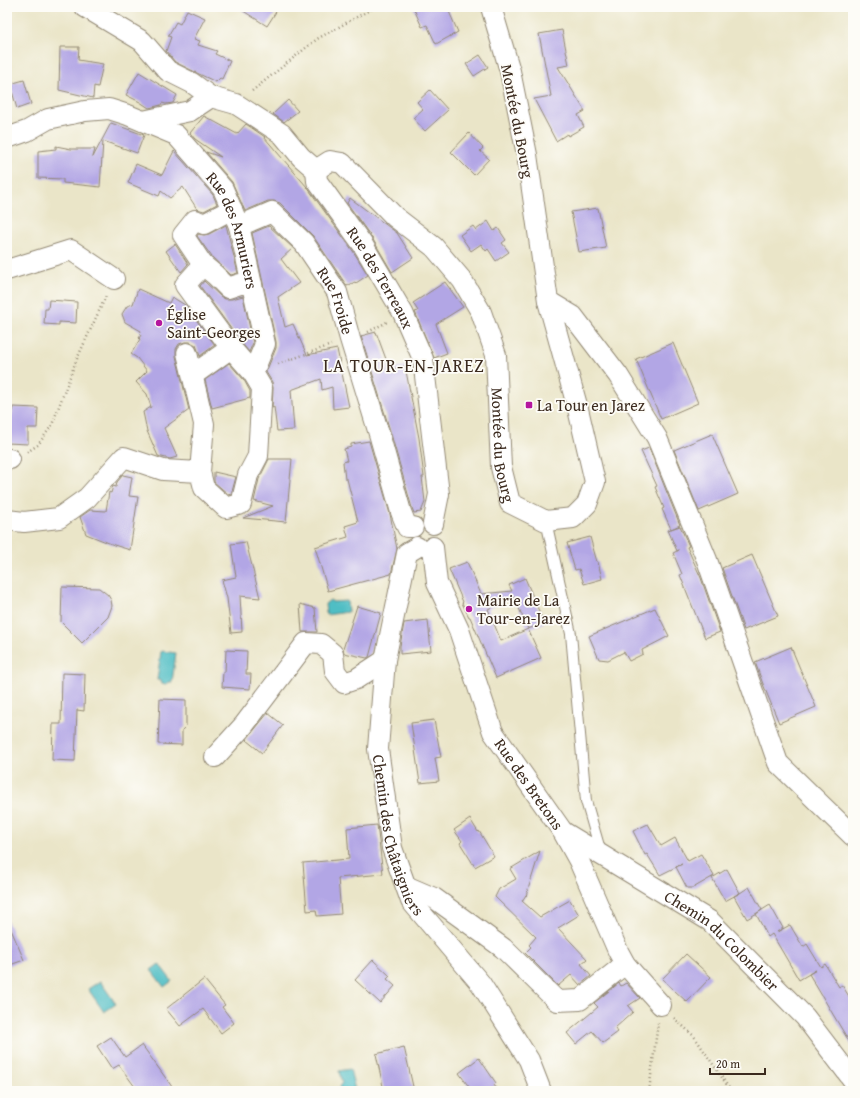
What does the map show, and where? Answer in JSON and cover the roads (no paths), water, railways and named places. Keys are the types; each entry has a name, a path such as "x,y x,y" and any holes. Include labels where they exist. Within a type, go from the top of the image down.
{"street":[{"path":"85,7 142,41 168,71 192,83 211,97 236,104 282,134 301,157 316,170"},
{"name":"Montée du Bourg","path":"316,170 330,161 342,164 395,218 434,247 462,280 481,312 496,355 501,468 510,503 546,521 573,518 588,504 595,482 578,409 548,301 527,155 510,71 491,7"},
{"path":"143,121 190,111 211,97"},
{"name":"Rue des Armuriers","path":"7,138 27,131 48,119 85,110 109,109 128,115 176,135 223,189 236,217 265,344 253,373"},
{"name":"Rue des Terreaux","path":"316,170 317,181 363,245 403,313 423,359 439,494 433,524"},
{"name":"Rue Froide","path":"236,217 272,212 304,243 337,292 380,437 400,512 407,527 413,527"},
{"path":"236,217 204,224 195,220 183,235 203,265 228,288 240,284 252,284"},
{"path":"7,270 71,250 114,279"},
{"path":"187,353 204,424 200,472 204,488 226,508 241,504 248,474 258,456 262,388 253,373 232,348 185,284 203,265"},
{"path":"548,301 574,316 618,375 657,438 707,560 778,763 853,836"},
{"path":"193,375 232,348"},
{"path":"7,520 24,522 59,518 87,498 124,457 163,470 200,472"},
{"path":"422,521 433,524 438,531 438,540 425,547 412,542 410,534 413,527 422,521"},
{"name":"Chemin des Châtaigniers","path":"425,547 407,553 385,660 378,749 392,848 411,901 481,984 529,1060 541,1091"},
{"name":"Rue des Bretons","path":"425,547 437,583 459,630 493,732 563,832 580,862 625,964 660,1005"},
{"path":"215,757 244,725 306,643 321,644 333,654 335,671 344,683 356,679 385,660"},
{"name":"Chemin du Colombier","path":"563,832 710,921 805,1017 853,1080"},
{"path":"406,886 434,898 503,948 557,1001 580,1000 625,964"}],"lane":[{"path":"546,521 571,634 586,801 602,855"}],"water":[{"path":"330,600 333,602 347,601 348,612 326,615 325,604"},
{"path":"161,651 176,653 172,682 169,682 166,685 162,684 160,680 157,680"},
{"path":"159,964 172,981 164,987 151,970"},
{"path":"100,981 116,1004 104,1012 88,989"},
{"path":"350,1069 355,1090 342,1091 339,1088 342,1083 339,1071"}],"place":[{"name":"Église Saint-Georges","path":"159,323"},
{"name":"La Tour en Jarez","path":"529,405"},
{"name":"Mairie de La Tour-en-Jarez","path":"469,609"}],"district":[{"name":"LA TOUR-EN-JAREZ","path":"404,365"}]}
